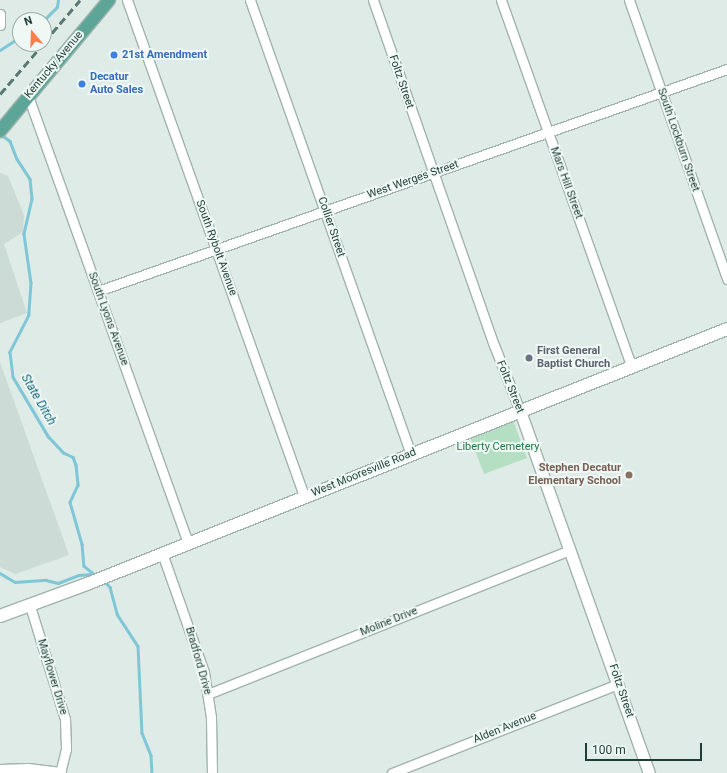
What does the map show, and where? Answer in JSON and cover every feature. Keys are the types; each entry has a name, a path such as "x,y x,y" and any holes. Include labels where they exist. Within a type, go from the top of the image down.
{"main road":[{"name":"Kentucky Avenue","path":"3,127 109,0"},
{"name":"West Mooresville Road","path":"0,616 30,606 727,329"}],"street":[{"name":"South Rybolt Avenue","path":"127,0 304,496"},
{"name":"Collier Street","path":"250,0 411,454"},
{"name":"Foltz Street","path":"372,0 650,773"},
{"name":"Mars Hill Street","path":"501,0 631,366"},
{"name":"South Lockburn Street","path":"629,0 727,279"},
{"path":"0,14 0,25"},
{"name":"West Werges Street","path":"98,291 727,69"},
{"name":"South Lyons Avenue","path":"28,96 188,543"},
{"name":"Moline Drive","path":"208,694 570,550"},
{"name":"Bradford Drive","path":"162,553 200,658 208,694 212,773"},
{"name":"Mayflower Drive","path":"30,606 65,719 66,741 61,773"},
{"name":"Alden Avenue","path":"392,773 618,684"},
{"path":"0,769 28,768 61,773"}],"shaded area":[{"path":"0,173 8,176 24,215 23,232 4,244 27,313 0,323"},
{"path":"0,362 69,555 15,574 0,567"}],"green space":[{"name":"Liberty Cemetery","path":"513,420 527,458 484,474 470,437"}],"waterway":[{"name":"State Ditch","path":"52,12 57,7 58,0"},
{"name":"State Ditch","path":"0,50 12,42"},
{"name":"State Ditch","path":"2,135 10,141 17,159 30,179 32,199 24,234 31,283 29,315 10,352 13,377 48,436 64,453 73,457 76,465 78,485 70,502 82,544 84,566 94,574"},
{"path":"0,573 15,582 46,580 58,583 79,575 92,574"},
{"name":"State Ditch","path":"106,583 110,587 117,614 138,646 142,733 151,755 152,773"}],"railway":[{"path":"52,33 80,0"},
{"path":"0,94 36,52"}],"place":[{"name":"21st Amendment","path":"114,55"},
{"name":"Decatur Auto Sales","path":"82,84"},
{"name":"First General Baptist Church","path":"529,358"},
{"name":"Stephen Decatur Elementary School","path":"629,475"}]}
